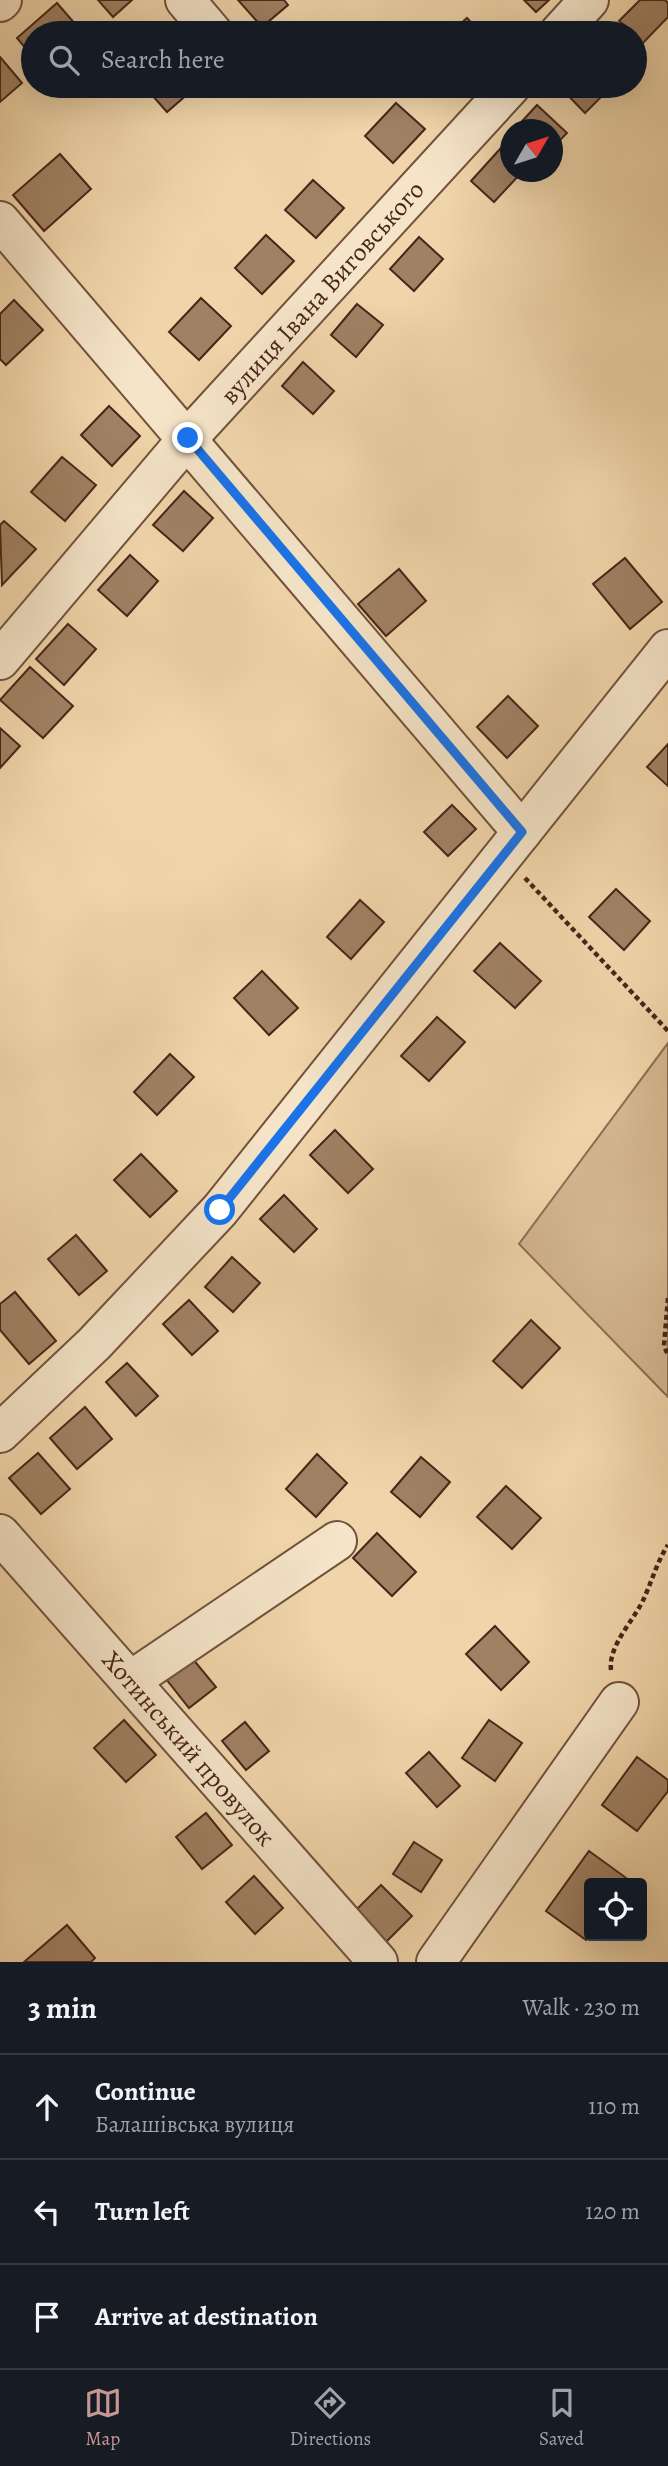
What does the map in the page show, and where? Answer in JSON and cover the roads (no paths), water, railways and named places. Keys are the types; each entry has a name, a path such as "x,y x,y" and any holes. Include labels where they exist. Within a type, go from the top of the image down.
{"street":[{"path":"185,0 203,21"},
{"path":"570,21 589,0"},
{"name":"вулиця Івана Виговського","path":"0,660 188,438 500,98"},
{"path":"7,246 188,438 522,832"},
{"path":"0,1433 94,1344 220,1210 668,649"},
{"name":"Хотинський провулок","path":"0,1534 379,1962"},
{"path":"130,1681 337,1541"},
{"path":"436,1962 618,1702"}]}
